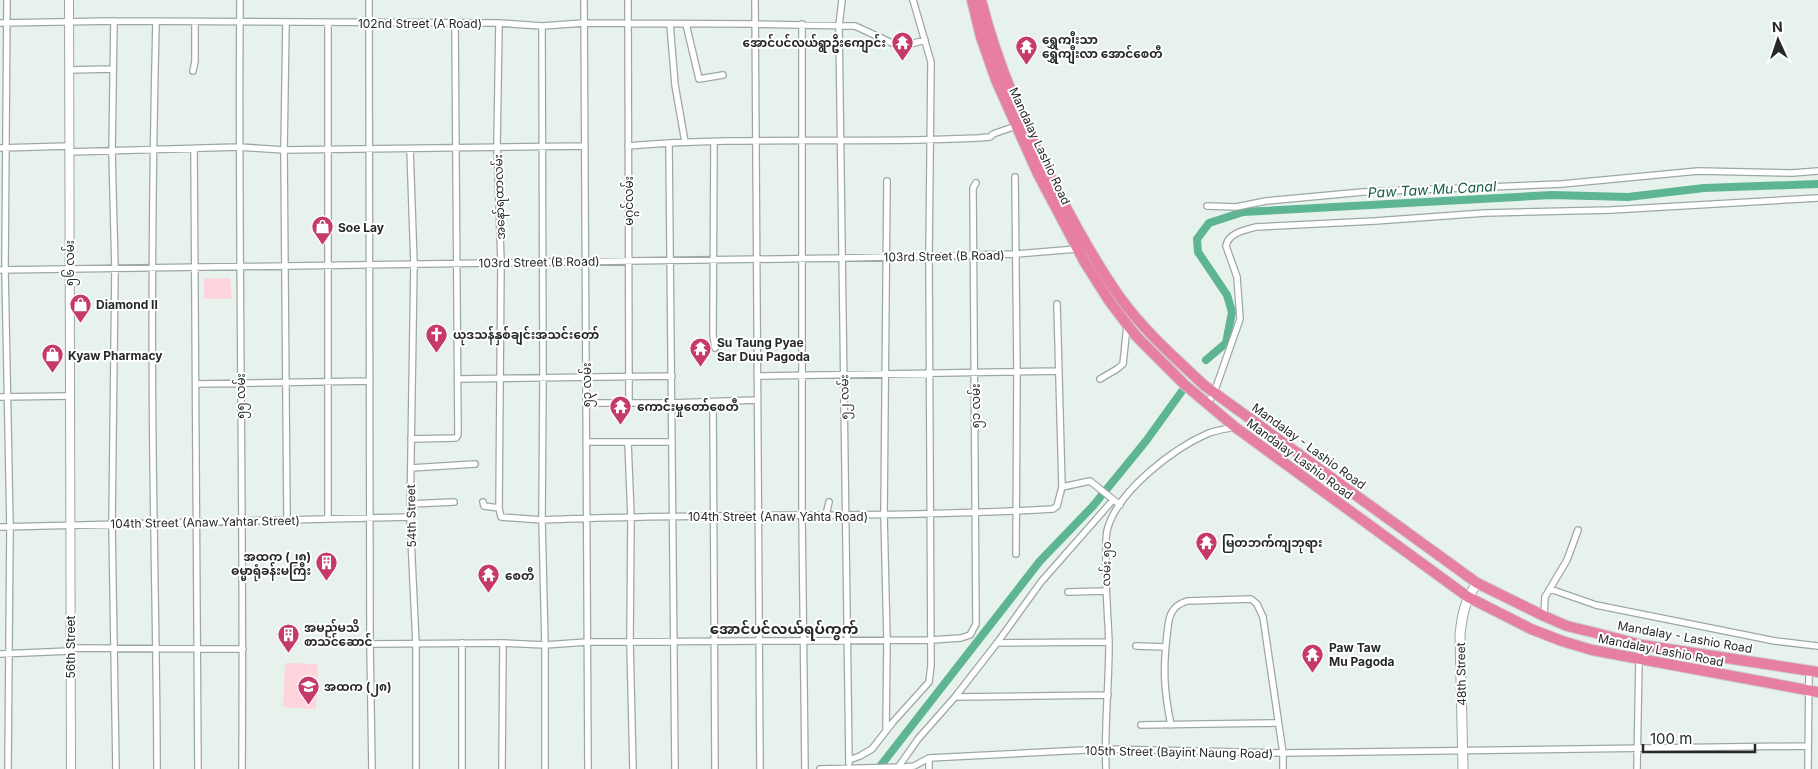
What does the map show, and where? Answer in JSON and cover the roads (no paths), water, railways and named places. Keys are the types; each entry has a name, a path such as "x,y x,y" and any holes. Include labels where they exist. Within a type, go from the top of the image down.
{"highway":[{"name":"Mandalay Lashio Road","path":"972,0 980,37 996,80 1057,213 1082,247 1110,302 1127,325 1185,385 1207,404 1235,427 1468,597 1518,622 1562,641 1604,652 1813,691"},
{"name":"Mandalay - Lashio Road","path":"981,0 990,37 1005,78 1036,150 1082,247 1119,296 1166,350 1214,393 1477,583 1544,616 1567,626 1642,644 1814,672"},
{"path":"1518,622 1527,608"},
{"path":"1604,652 1608,636"},
{"path":"1756,680 1758,663"}],"main road":[{"name":"48th Street","path":"1463,769 1460,635 1462,616 1468,597 1477,583"}],"street":[{"path":"7,0 2,270 10,527 8,769"},
{"name":"၅၆ လမ်း","path":"69,0 71,526"},
{"name":"၅၅ လမ်း","path":"240,0 242,769"},
{"path":"369,0 370,644 372,769"},
{"name":"၅၃ လမ်း","path":"584,0 588,769"},
{"name":"မဂ္ဂင်လမ်း","path":"628,0 629,402"},
{"path":"755,0 760,769"},
{"name":"၅၂ လမ်း","path":"842,0 839,26 840,142 849,768"},
{"path":"849,760 866,753 929,682 931,665 929,256 932,62 913,0"},
{"path":"114,21 112,152 115,269 112,525 116,769"},
{"name":"102nd Street (A Road)","path":"0,23 114,21 195,23 369,22 499,23 542,26 584,23 802,24 855,26 878,38 899,44 907,45 925,40"},
{"path":"156,22 153,268 157,769"},
{"path":"193,71 195,66 195,23"},
{"path":"286,23 284,150 287,520"},
{"path":"328,23 326,149 328,519"},
{"path":"411,439 457,437 455,23"},
{"name":"အနော်ရထာလမ်း","path":"499,23 498,146 501,262 499,508 500,517 504,519"},
{"path":"670,24 675,85 685,142"},
{"path":"686,24 699,79 724,75"},
{"path":"802,24 802,515 805,769"},
{"path":"542,26 542,520 545,769"},
{"path":"69,70 112,69"},
{"path":"628,146 756,140 840,142 930,141 990,137 993,134 1016,126"},
{"path":"714,142 715,348"},
{"path":"669,143 675,769"},
{"path":"3,148 112,152 239,147 284,150 585,146"},
{"path":"194,149 198,523 198,769"},
{"name":"54th Street","path":"410,149 414,264 410,517 416,644 416,769"},
{"path":"1207,206 1236,207 1266,201 1363,192 1562,184 1698,171 1792,173 1818,171"},
{"path":"1015,177 1016,554"},
{"path":"886,730 884,515 887,180"},
{"name":"၅၁ လမ်း","path":"931,640 961,638 970,635 976,624 974,512 975,255 973,188 976,183"},
{"path":"1207,404 1214,393 1234,340 1240,316 1236,277 1226,249 1226,243 1232,236 1243,230 1256,227 1485,213 1611,210 1818,198"},
{"name":"103rd Street (B Road)","path":"2,270 843,258 1015,254 1082,247"},
{"path":"1057,304 1062,487 1086,481 1093,482 1120,506"},
{"path":"1100,379 1123,364 1127,325"},
{"path":"757,376 1059,371"},
{"path":"458,379 672,376"},
{"path":"196,384 370,381"},
{"path":"0,397 70,396"},
{"path":"586,403 757,400"},
{"path":"713,402 715,769"},
{"name":"လမ်း ၅၀","path":"1106,769 1109,642 1105,591 1106,537 1112,517 1131,490 1162,460 1210,432 1235,427"},
{"path":"586,442 672,442"},
{"path":"628,442 633,769"},
{"path":"411,468 475,464"},
{"name":"104th Street (Anaw Yahta Road)","path":"504,519 884,515 1053,509 1057,506 1062,487"},
{"path":"897,768 918,739 997,643 1041,582 1113,500"},
{"path":"410,504 454,502"},
{"path":"483,502 484,506 499,508"},
{"path":"826,515 829,502"},
{"name":"104th Street (Anaw Yahtar Street)","path":"0,527 410,517"},
{"name":"56th Street","path":"71,526 71,769"},
{"path":"1544,616 1543,604 1545,597 1566,560 1578,530"},
{"path":"1550,589 1596,606 1775,641 1818,646"},
{"path":"1068,592 1105,591"},
{"path":"1170,725 1164,677 1171,613 1178,605 1187,601 1251,599 1257,604 1262,617 1283,753 1283,769"},
{"path":"370,644 503,643 545,645 587,642 931,640"},
{"path":"997,643 1109,642"},
{"path":"462,643 462,769"},
{"path":"502,769 503,643"},
{"path":"1638,769 1639,659 1642,644"},
{"path":"1136,646 1166,647"},
{"path":"0,654 114,649 243,649"},
{"path":"1808,769 1808,712 1813,691 1814,672"},
{"path":"954,697 1108,695"},
{"path":"1141,725 1278,723"},
{"name":"105th Street (Bayint Naung Road)","path":"849,768 887,769 914,766 929,758 1105,749 1283,753 1808,746"},
{"path":"929,758 929,769"},
{"path":"820,769 849,768"}],"waterway":[{"name":"Paw Taw Mu Canal","path":"1206,360 1226,343 1232,312 1227,295 1198,252 1197,239 1209,223 1243,212 1552,195 1628,197 1704,188 1818,184"},
{"path":"878,769 1040,561 1093,506 1146,441 1182,391"}],"place":[{"name":"အောင်ပင်လယ်ရွာဦးကျောင်း","path":"902,61"},
{"name":"ရွှေကျီးသာ ရွှေကျီးလာ အောင်စေတီ","path":"1026,65"},
{"name":"Soe Lay","path":"322,246"},
{"name":"Diamond II","path":"80,323"},
{"name":"ယုဒသန်နှစ်ချင်းအသင်းတော်","path":"437,353"},
{"name":"Su Taung Pyae Sar Duu Pagoda","path":"701,368"},
{"name":"Kyaw Pharmacy","path":"52,374"},
{"name":"ကောင်းမှုတော်စေတီ","path":"621,425"},
{"name":"မြတဘက်ကျဘုရား","path":"1206,561"},
{"name":"အထက (၂၈) ဓမ္မာရုံခန်းမကြီး","path":"327,582"},
{"name":"စေတီ","path":"489,594"},
{"name":"အမည်မသိ စာသင်ဆောင်","path":"288,653"},
{"name":"Paw Taw Mu Pagoda","path":"1313,673"},
{"name":"အထက (၂၈)","path":"308,705"}],"district":[{"name":"အောင်ပင်လယ်ရပ်ကွက်","path":"784,628"}]}
